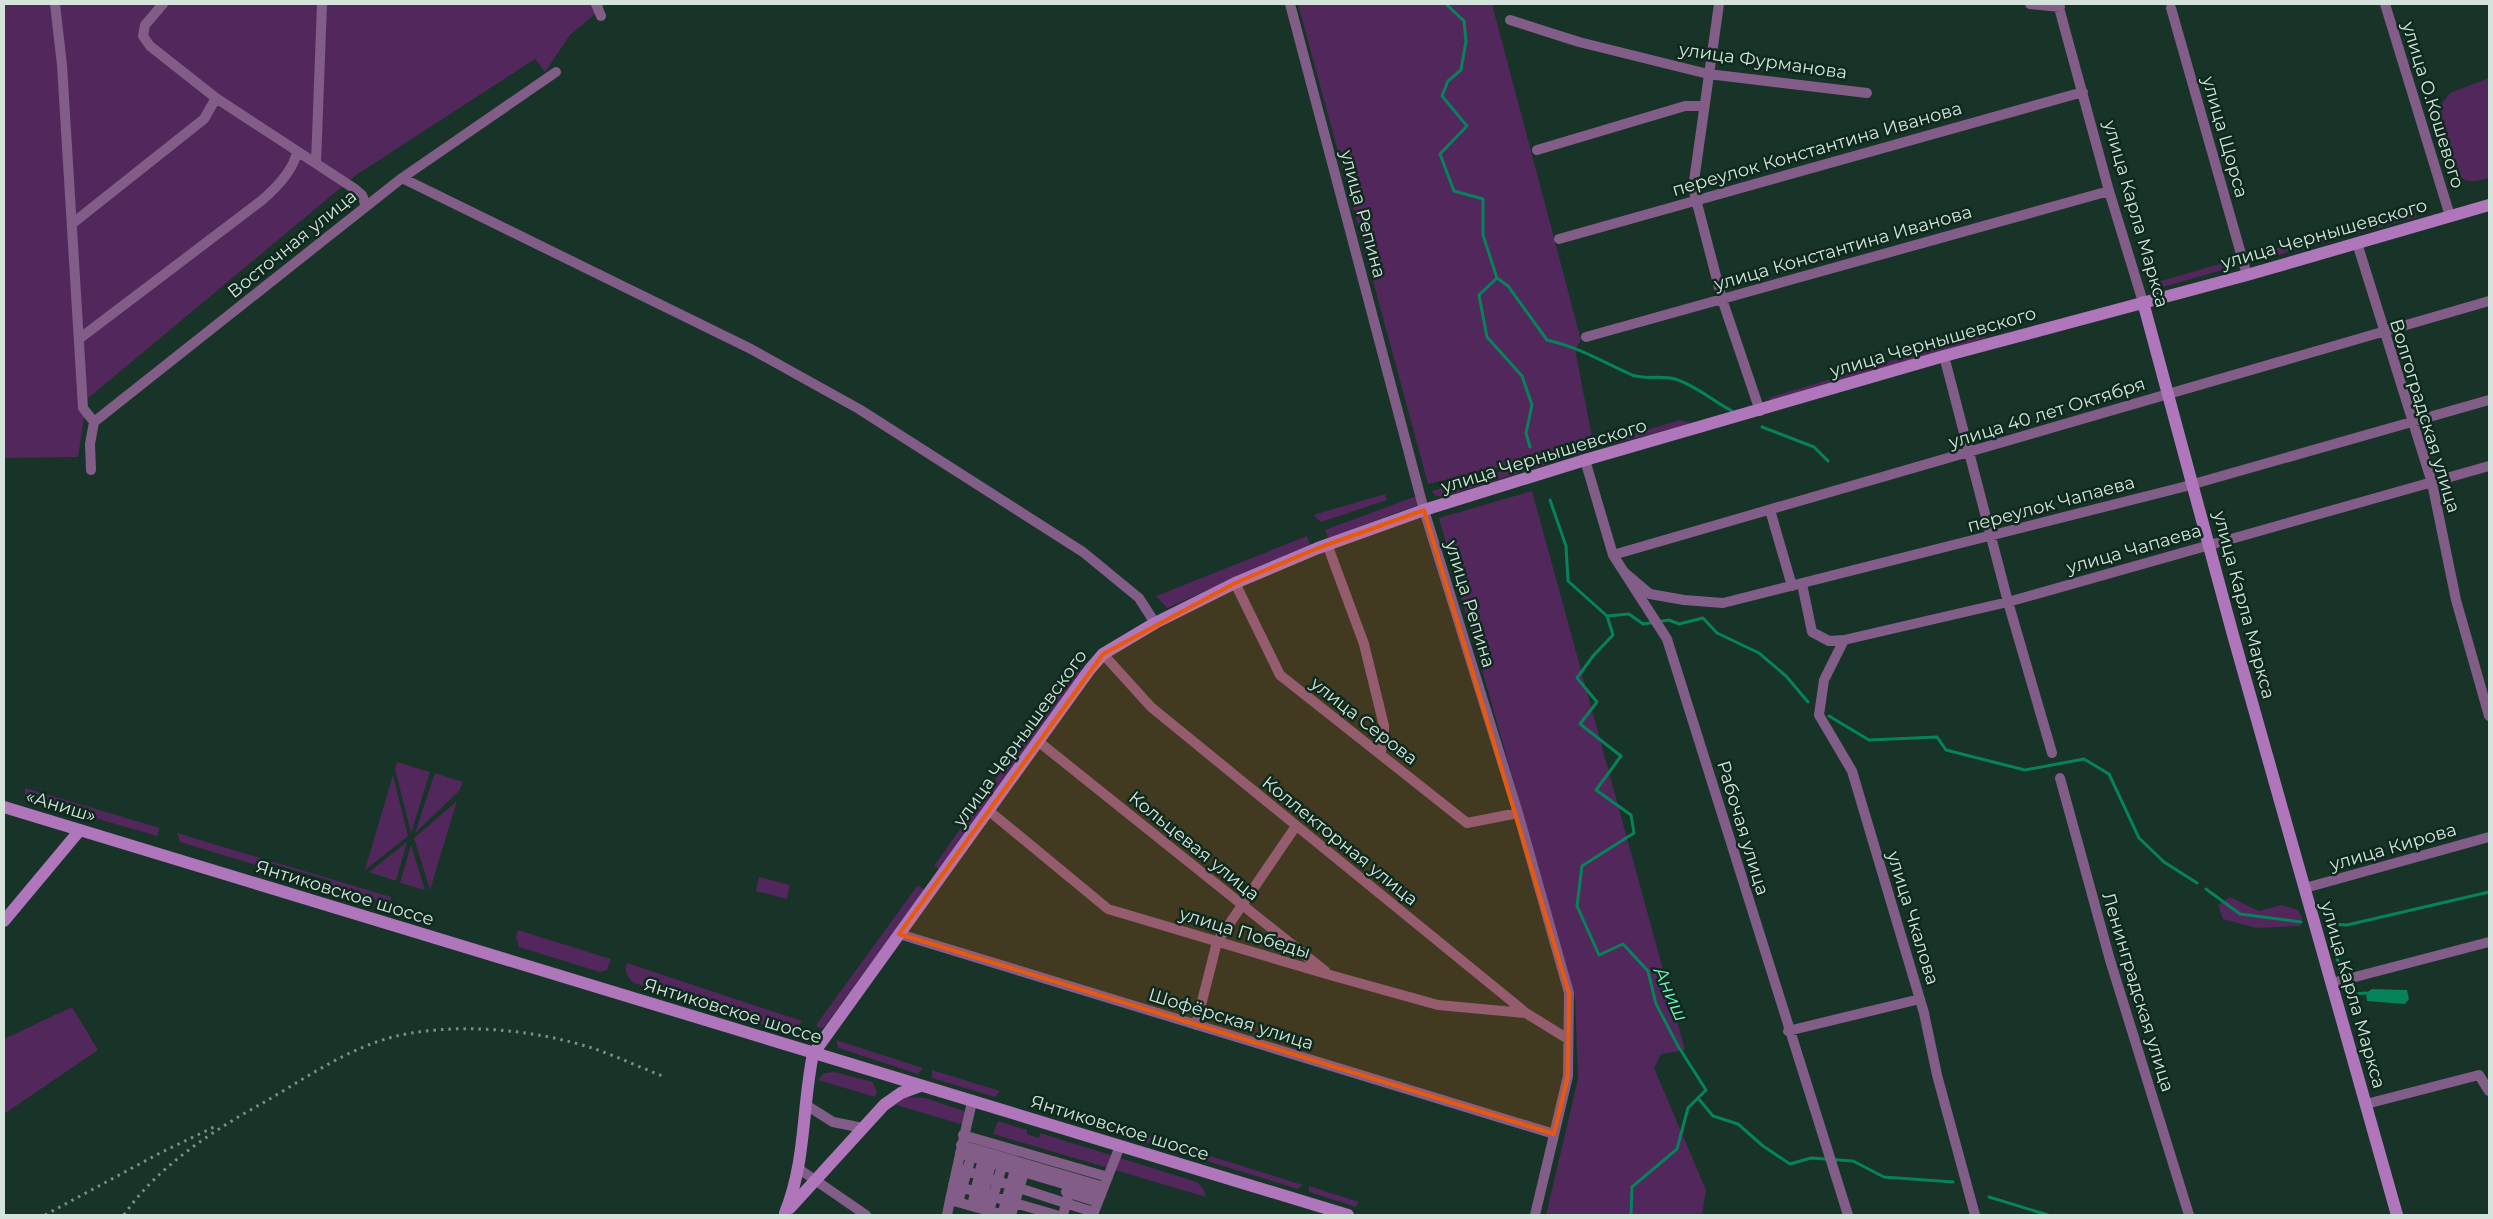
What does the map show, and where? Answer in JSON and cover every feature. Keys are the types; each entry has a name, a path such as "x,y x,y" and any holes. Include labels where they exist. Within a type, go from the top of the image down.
{"street":[{"path":"55,4 62,65 73,223 83,408 94,422 90,444 92,470"},
{"path":"163,4 145,25 143,36 150,46 216,98 354,189 362,195 366,206"},
{"path":"316,163 322,4"},
{"path":"596,4 601,16"},
{"name":"улица Репина","path":"1290,4 1424,510 1518,813 1569,993 1568,1076 1535,1215"},
{"path":"1719,4 1694,188 1722,299 1760,411"},
{"path":"2030,4 2059,5"},
{"name":"улица О.Кошевого","path":"2385,4 2450,216"},
{"name":"улица Карла Маркса","path":"2059,5 2109,191 2143,302 2210,544 2235,643 2397,1215"},
{"name":"улица Щорса","path":"2170,8 2247,275"},
{"name":"улица Фурманова","path":"1510,20 1579,42 1708,74 1867,93"},
{"name":"Восточная улица","path":"94,422 402,178 556,72"},
{"name":"переулок Константина Иванова","path":"1559,239 2083,92"},
{"path":"73,223 204,119 216,98"},
{"path":"1537,150 1685,106 1704,106"},
{"path":"79,339 274,189 296,160 297,151"},
{"path":"402,178 751,349 859,409 1083,552 1139,598 1155,623"},
{"name":"улица Константина Иванова","path":"1586,337 2109,191"},
{"name":"улица Чернышевского","path":"814,1054 1090,669 1104,654 1155,623 1235,583 1327,544 1424,510 1585,460 1760,411 1944,356 2247,275 2489,205"},
{"name":"Волгоградская улица","path":"2357,243 2383,332 2432,483 2456,600 2489,716"},
{"name":"улица 40 лет Октября","path":"1613,555 2489,301"},
{"path":"1944,356 2008,602 2052,753"},
{"name":"переулок Чапаева","path":"1624,572 1650,594 1723,603 1992,537 2193,484 2489,400"},
{"name":"Рабочая улица","path":"1585,460 1613,555 1668,639 1788,1031 1848,1215"},
{"name":"улица Чапаева","path":"1844,640 2008,602 2489,466"},
{"path":"1770,510 1812,632 1829,641 1844,640"},
{"path":"1327,544 1364,644 1384,726 1380,754"},
{"name":"улица Серова","path":"1235,583 1280,675 1466,823 1518,813"},
{"name":"улица Чкалова","path":"1844,640 1824,680 1819,715 1852,771 1920,999 1954,1140 1975,1215"},
{"name":"Коллекторная улица","path":"1104,654 1151,707 1526,1013 1568,1039"},
{"name":"Кольцевая улица","path":"1039,742 1330,975"},
{"name":"Ленинградская улица","path":"2060,778 2110,960 2189,1215"},
{"name":"«Аниш»","path":"4,807 107,839"},
{"name":"улица Победы","path":"988,810 1108,909 1438,1005 1526,1013"},
{"path":"1196,1025 1217,942 1296,826"},
{"path":"4,920 80,830"},
{"name":"улица Кирова","path":"2305,888 2489,837"},
{"name":"Янтиковское шоссе","path":"107,839 1348,1215"},
{"name":"Шофёрская улица","path":"899,934 1554,1134"},
{"path":"2332,983 2489,942"},
{"path":"1788,1031 1920,999"},
{"path":"784,1214 799,1169 814,1054"},
{"path":"884,1075 886,1086 884,1104"},
{"path":"2366,1104 2479,1075 2489,1091"},
{"path":"784,1214 884,1104 901,1093 920,1086"},
{"path":"953,1185 972,1102"},
{"path":"806,1105 836,1123 863,1128"},
{"path":"980,1208 1014,1187 1120,1146"},
{"path":"961,1153 1047,1173"},
{"path":"961,1153 1047,1173"},
{"path":"961,1153 1047,1173"},
{"path":"961,1153 1022,1177 1047,1173"},
{"path":"961,1153 986,1178 1014,1187 1047,1173"},
{"path":"961,1153 980,1208"},
{"path":"799,1169 866,1215"},
{"path":"1011,1215 1014,1187 1022,1177 1047,1173"},
{"path":"986,1178 1047,1173"},
{"path":"986,1178 1047,1173"},
{"path":"946,1215 980,1208 1047,1173"},
{"path":"980,1208 1047,1173"},
{"path":"980,1208 1047,1173"},
{"path":"1018,1215 1047,1173"},
{"path":"1025,1215 1047,1173"},
{"path":"1036,1215 1047,1173"},
{"path":"1045,1215 1047,1173"},
{"path":"1047,1173 1050,1215"},
{"path":"953,1185 1055,1215 1047,1173"},
{"path":"1047,1173 1063,1215"},
{"path":"980,1208 986,1178"},
{"path":"980,1208 986,1178"},
{"path":"953,1185 980,1208"}],"highlighted area":[{"path":"1424,510 1569,993 1568,1076 1554,1134 899,934 1103,654 1235,583 1318,548"}],"shaded area":[{"path":"4,4 607,4 570,35 545,72 535,59 356,175 87,399 78,457 4,458"},
{"path":"1298,4 1492,4 1581,340 1575,349 1592,437 1519,463 1428,484"},
{"path":"2489,78 2489,178 2468,181 2458,173 2449,157 2436,111 2450,93"},
{"path":"2414,209 2417,217 2256,261 2253,255"},
{"path":"2237,259 2240,265 2156,289 2150,284"},
{"path":"1987,332 1985,338 1773,402 1768,398"},
{"path":"1680,420 1691,423 1617,443 1610,441"},
{"path":"1594,445 1592,450 1443,497 1434,495 1432,491"},
{"path":"1532,491 1685,1050 1661,1054 1654,1068 1706,1190 1702,1215 1546,1215 1578,1079 1575,998 1439,518"},
{"path":"1385,494 1387,500 1321,522 1313,515"},
{"path":"1419,495 1418,505 1328,538 1325,530"},
{"path":"1307,536 1310,545 1167,608 1156,596"},
{"path":"1076,666 1083,671 940,870 934,866"},
{"path":"397,762 430,772 411,833 395,769"},
{"path":"435,773 463,782 459,791 415,833"},
{"path":"393,775 408,836 365,870"},
{"path":"25,788 160,828 157,836 25,798"},
{"path":"457,801 430,890 414,838"},
{"path":"177,833 391,897 390,904 331,887 331,881 270,863 266,868 180,842"},
{"path":"407,842 396,881 369,872"},
{"path":"411,845 425,890 400,883"},
{"path":"759,877 790,885 787,899 756,891"},
{"path":"918,885 925,890 824,1027 819,1028 816,1025"},
{"path":"2230,897 2259,911 2281,905 2298,910 2302,918 2300,926 2256,928 2223,919 2218,905"},
{"path":"518,930 611,959 607,970 600,972 519,947 516,937"},
{"path":"627,963 802,1021 792,1034 634,983 627,974"},
{"path":"2372,989 2407,990 2409,999 2405,1004 2367,1001 2366,993"},
{"path":"72,1007 98,1050 4,1114 4,1039"},
{"path":"836,1040 923,1068 918,1074 838,1048"},
{"path":"932,1070 1000,1091 995,1097 932,1078"},
{"path":"835,1072 873,1082 877,1092 875,1097 818,1080 824,1073"},
{"path":"905,1097 925,1098 967,1112 964,1125 896,1105"},
{"path":"1090,1119 1175,1145 1175,1149 1162,1147 1162,1143 1153,1141 1151,1144 1090,1126"},
{"path":"998,1121 1027,1130 1027,1134 1039,1138 1040,1133 1197,1182 1204,1190 1206,1197 993,1134"},
{"path":"1181,1147 1303,1185 1298,1189 1181,1153"},
{"path":"1309,1186 1359,1202 1356,1207 1309,1192"}],"waterway":[{"name":"Аниш","path":"1446,4 1464,21 1466,41 1461,70 1448,81 1442,96 1467,126 1440,154 1454,191 1483,199 1483,235 1497,278 1479,295 1487,337 1522,376 1532,405 1526,433 1530,447"},
{"path":"1497,278 1508,286 1547,340 1580,351 1632,375 1675,379 1697,389 1732,411"},
{"path":"1762,427 1814,447 1828,461"},
{"name":"Аниш","path":"1550,500 1566,546 1568,581 1607,616 1613,635 1593,656 1577,678 1597,702 1580,724 1621,756 1596,790 1631,815 1634,833 1582,866 1577,906 1599,955 1623,944 1648,971 1656,1004 1678,1046 1706,1090 1688,1108 1677,1149 1632,1187 1631,1215"},
{"path":"1607,616 1629,614 1643,624 1669,620 1679,624 1703,618 1717,633 1759,653 1786,676 1808,702"},
{"path":"1829,716 1869,740 1937,737 1946,750 2025,770 2084,759 2109,774 2139,838 2164,862 2197,883"},
{"path":"2206,889 2240,914 2301,922"},
{"path":"2342,973 2331,941 2329,924 2347,925 2489,892"},
{"path":"2349,988 2354,994 2366,993"},
{"path":"1698,1098 1713,1116 1738,1124 1763,1146 1790,1164 1811,1158 1853,1161 1884,1177 1953,1182"},
{"path":"1989,1197 2048,1215"}],"railway":[{"path":"124,1215 137,1198 168,1166 223,1126 323,1067 355,1051 389,1038 438,1030 465,1029 520,1032 546,1036 595,1049 665,1077"},
{"path":"45,1215 160,1153 216,1126"}]}
